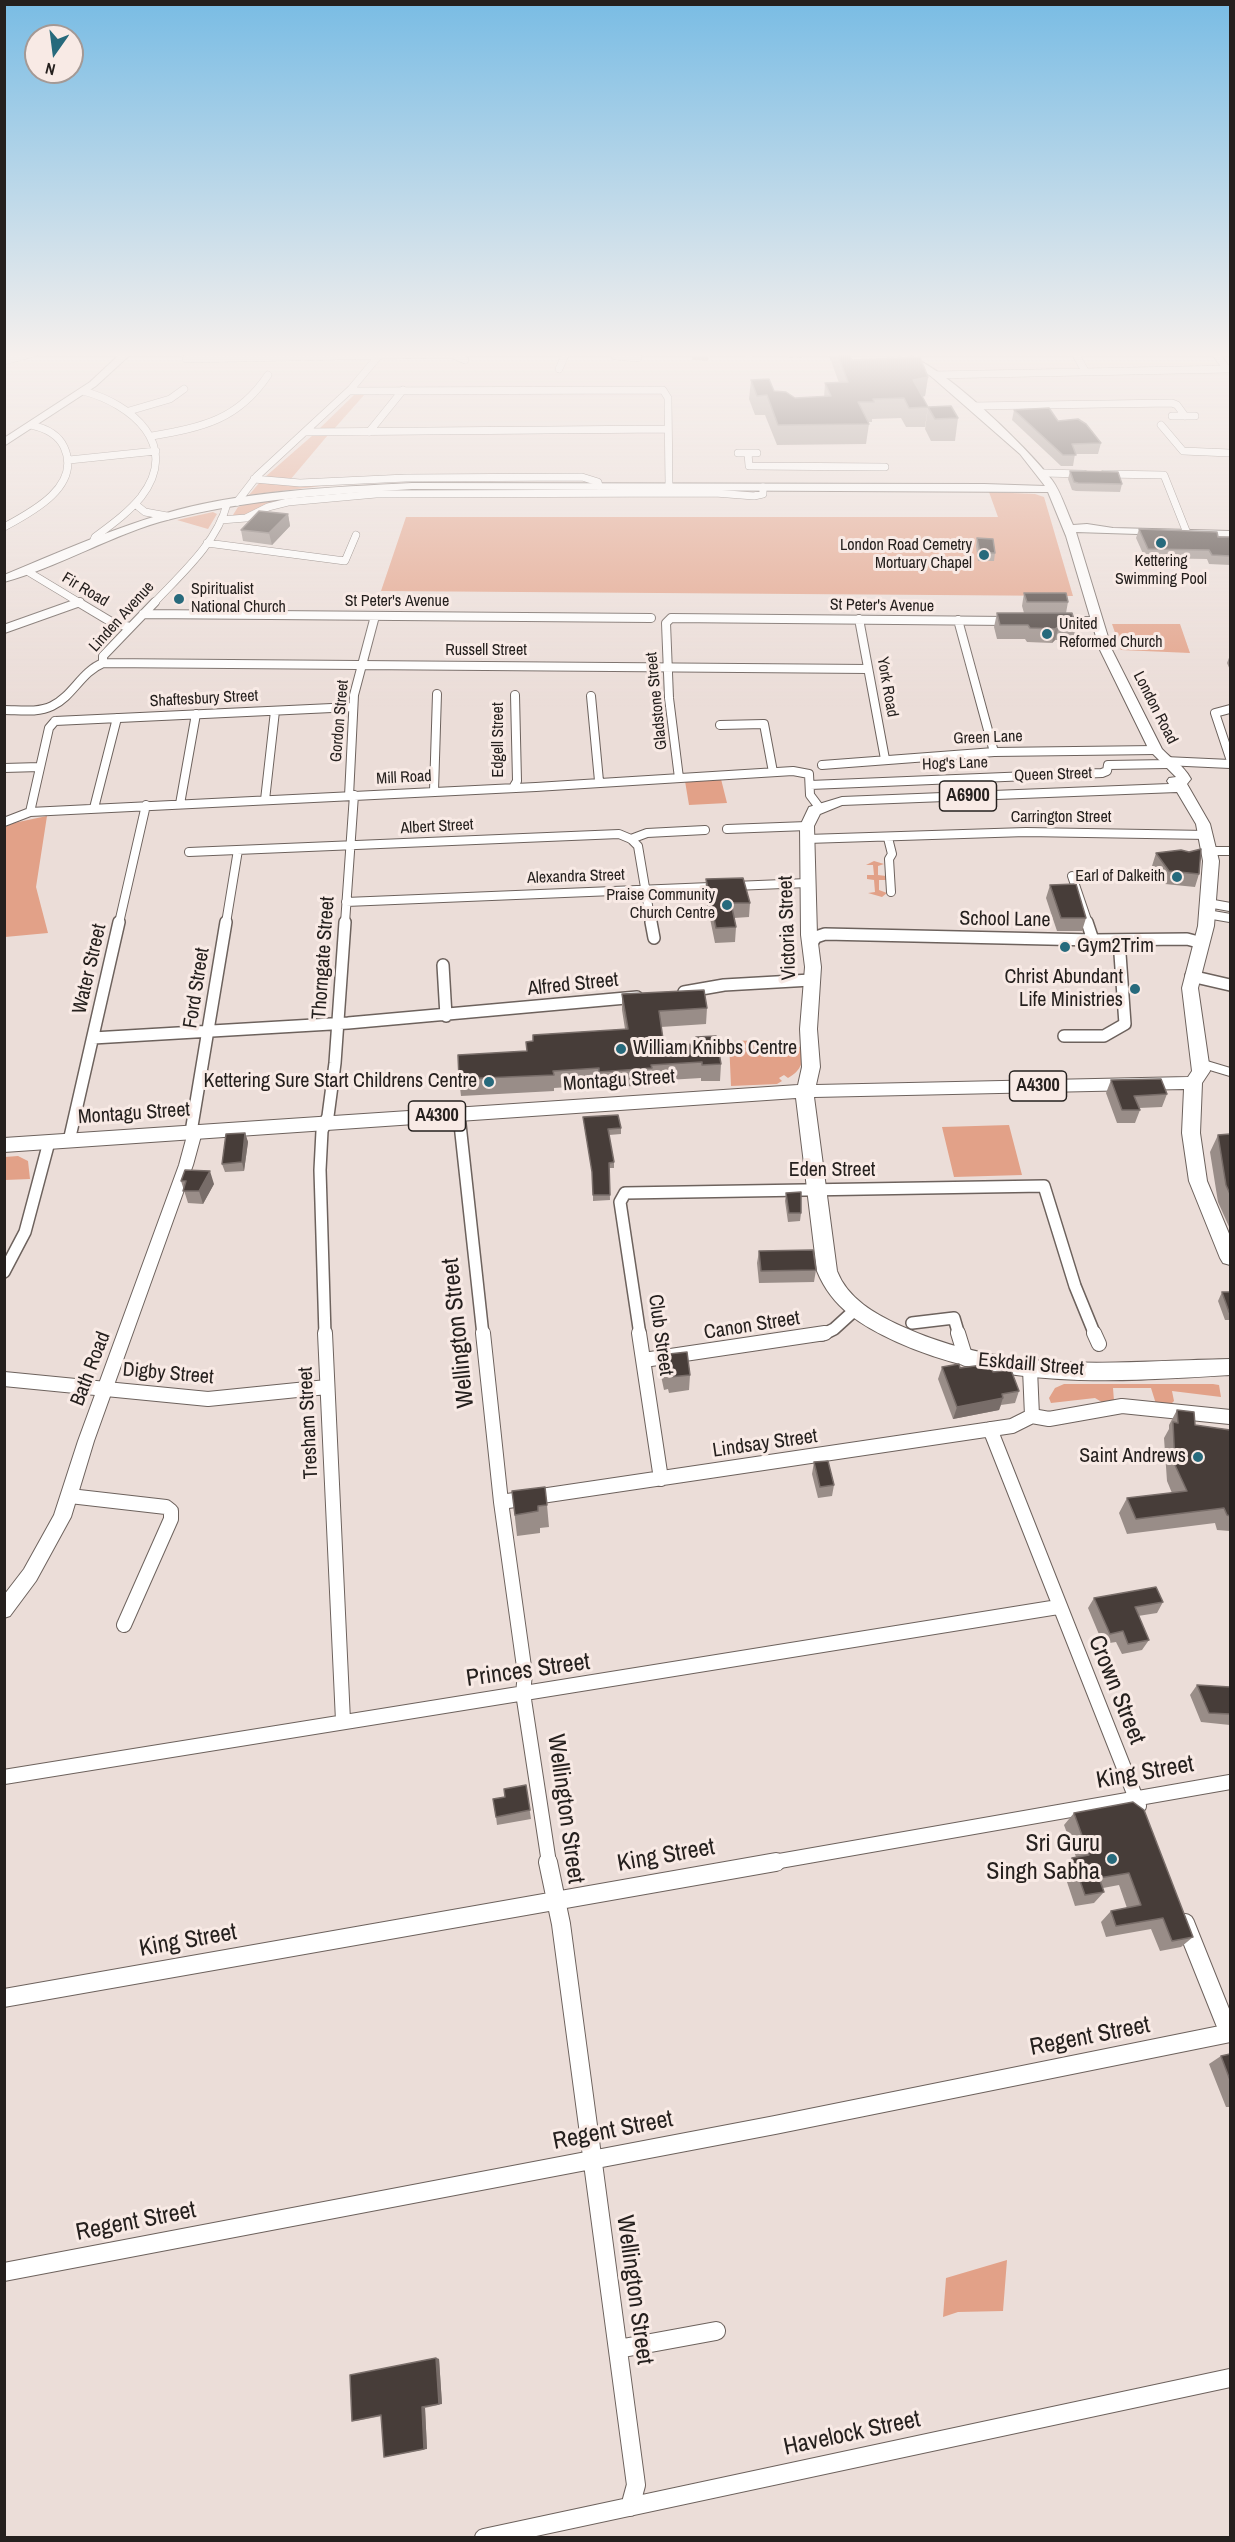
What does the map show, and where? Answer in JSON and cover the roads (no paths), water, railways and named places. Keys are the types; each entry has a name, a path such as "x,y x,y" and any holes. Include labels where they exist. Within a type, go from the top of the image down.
{"main road":[{"name":"London Road","path":"1043,473 1070,530 1106,650 1163,758 1163,768 1171,780 1180,785"},
{"path":"4,579 93,542 167,516 232,503 324,491 387,486 1013,488 1039,491 1052,488"},
{"path":"1070,530 1087,527 1111,532"},
{"path":"1070,530 1082,537 1111,532 1230,534"},
{"path":"1180,785 1209,843 1208,908 1202,943 1191,976 1201,1071 1186,1083 1191,1133 1198,1181 1230,1258"},
{"name":"Queen Street","path":"819,807 842,801 1180,785"},
{"path":"807,833 808,817 819,807"},
{"name":"Victoria Street","path":"804,1091 811,1067 809,1025 812,943 809,936 807,833"},
{"name":"Montagu Street","path":"49,1142 804,1091 1186,1083"},
{"name":"Eskdaill Street","path":"804,1091 830,1280 839,1294 856,1309 903,1336 966,1359 1030,1369 1229,1368"},
{"name":"A4300","path":"4,1145 49,1142"}],"street":[{"path":"4,527 35,510 56,491 68,472"},
{"path":"93,542 95,537 135,504 150,483 154,472"},
{"name":"Linden Avenue","path":"48,708 62,700 94,667 103,663 104,656 207,543 228,508 262,472"},
{"path":"669,472 669,486"},
{"path":"833,472 836,487"},
{"path":"1043,473 1089,474"},
{"path":"1101,474 1164,475 1187,533"},
{"path":"254,479 300,483 387,479 565,479 582,477 598,482 599,486"},
{"path":"221,520 246,518 268,507 288,502 358,495 690,493 754,496 763,494 762,487"},
{"path":"135,504 145,512 167,516"},
{"path":"207,543 248,546 295,557 345,561 356,535"},
{"name":"Fir Road","path":"27,571 113,623 130,627"},
{"path":"4,629 80,602"},
{"name":"St Peter's Avenue","path":"143,614 651,618"},
{"name":"Gordon Street","path":"351,796 354,695 375,616"},
{"name":"St Peter's Avenue","path":"667,620 692,618 1013,621"},
{"name":"York Road","path":"860,619 885,759"},
{"name":"Gladstone Street","path":"667,620 667,667 679,778"},
{"path":"958,620 994,752"},
{"path":"1055,621 1098,621"},
{"name":"Russell Street","path":"103,663 868,669"},
{"path":"434,791 437,694"},
{"name":"Edgell Street","path":"514,786 517,781 515,695"},
{"path":"591,696 599,781"},
{"name":"Shaftesbury Street","path":"55,721 354,707"},
{"path":"4,710 48,708 55,721 49,728 30,812"},
{"path":"1230,709 1215,713 1228,740 1230,758"},
{"path":"265,800 275,711"},
{"path":"180,804 196,714"},
{"path":"94,808 117,718"},
{"path":"720,725 764,723 773,772"},
{"name":"Green Lane","path":"822,765 994,752 1163,758"},
{"path":"1163,758 1230,764"},
{"name":"Hog's Lane","path":"810,785 1102,773 1107,771 1108,765 1163,758"},
{"path":"4,768 40,767"},
{"name":"Mill Road","path":"4,822 30,812 514,786 536,787 599,781 773,772 805,772 809,774 810,785"},
{"path":"810,785 810,795 819,807"},
{"name":"Thorngate Street","path":"326,1123 338,1024 351,846 351,796"},
{"name":"Water Street","path":"69,1141 146,805"},
{"path":"743,816 746,829"},
{"name":"Albert Street","path":"189,852 605,834 619,834 631,838 647,833 705,830"},
{"path":"727,830 807,833"},
{"name":"Carrington Street","path":"807,833 888,837 1026,832 1209,843 1230,851"},
{"path":"888,837 892,854 889,859 891,892"},
{"path":"631,838 638,846 654,938"},
{"name":"Ford Street","path":"193,1132 238,850"},
{"path":"1072,876 1094,940"},
{"name":"Alexandra Street","path":"346,902 807,883"},
{"path":"1208,908 1230,907"},
{"path":"1208,908 1230,918"},
{"name":"School Lane","path":"812,943 816,937 825,934 1094,940 1188,939 1202,943"},
{"path":"1064,1035 1101,1037 1116,1032 1125,1024 1119,940"},
{"path":"443,965 446,1016"},
{"path":"1191,976 1230,985"},
{"path":"671,993 724,985 811,980"},
{"name":"Alfred Street","path":"93,1038 446,1016 648,996"},
{"path":"1200,1063 1230,1072"},
{"name":"Wellington Street","path":"459,1115 501,1502 525,1674 523,1693 554,1900 561,1924 636,2485 630,2508"},
{"name":"Tresham Street","path":"326,1123 322,1131 320,1170 327,1387 343,1721"},
{"name":"Bath Road","path":"4,1610 38,1561 62,1517 86,1441 186,1165 193,1132"},
{"path":"5,1270 25,1232 49,1142"},
{"name":"Eden Street","path":"621,1197 631,1193 1044,1186 1066,1264 1099,1344"},
{"name":"Club Street","path":"621,1197 661,1479"},
{"name":"Canon Street","path":"644,1360 820,1335 834,1329 856,1309"},
{"path":"912,1323 954,1318 966,1359"},
{"path":"1030,1369 1032,1416"},
{"name":"Digby Street","path":"4,1379 208,1399 327,1387"},
{"name":"Lindsay Street","path":"501,1502 1012,1426 1032,1416 1049,1419 1122,1406 1230,1417"},
{"name":"Crown Street","path":"990,1429 1058,1607 1145,1821"},
{"path":"70,1496 166,1507 171,1511 171,1519 124,1625"},
{"name":"Princes Street","path":"4,1777 523,1693 551,1692 1058,1607"},
{"name":"King Street","path":"4,1998 1230,1782"},
{"path":"1178,1906 1230,2033"},
{"name":"Regent Street","path":"4,2272 775,2125 1230,2033"},
{"path":"618,2349 716,2331"},
{"name":"Havelock Street","path":"484,2538 1230,2378"}],"place":[{"name":"Kettering Swimming Pool","path":"1161,543"},
{"name":"London Road Cemetry Mortuary Chapel","path":"984,555"},
{"name":"Spiritualist National Church","path":"179,599"},
{"name":"United Reformed Church","path":"1047,634"},
{"name":"Earl of Dalkeith","path":"1177,877"},
{"name":"Praise Community Church Centre","path":"727,905"},
{"name":"Gym2Trim","path":"1065,947"},
{"name":"Christ Abundant Life Ministries","path":"1135,989"},
{"name":"William Knibbs Centre","path":"621,1049"},
{"name":"Kettering Sure Start Childrens Centre","path":"489,1082"},
{"name":"Saint Andrews","path":"1198,1457"},
{"name":"Sri Guru Singh Sabha","path":"1112,1859"}]}
